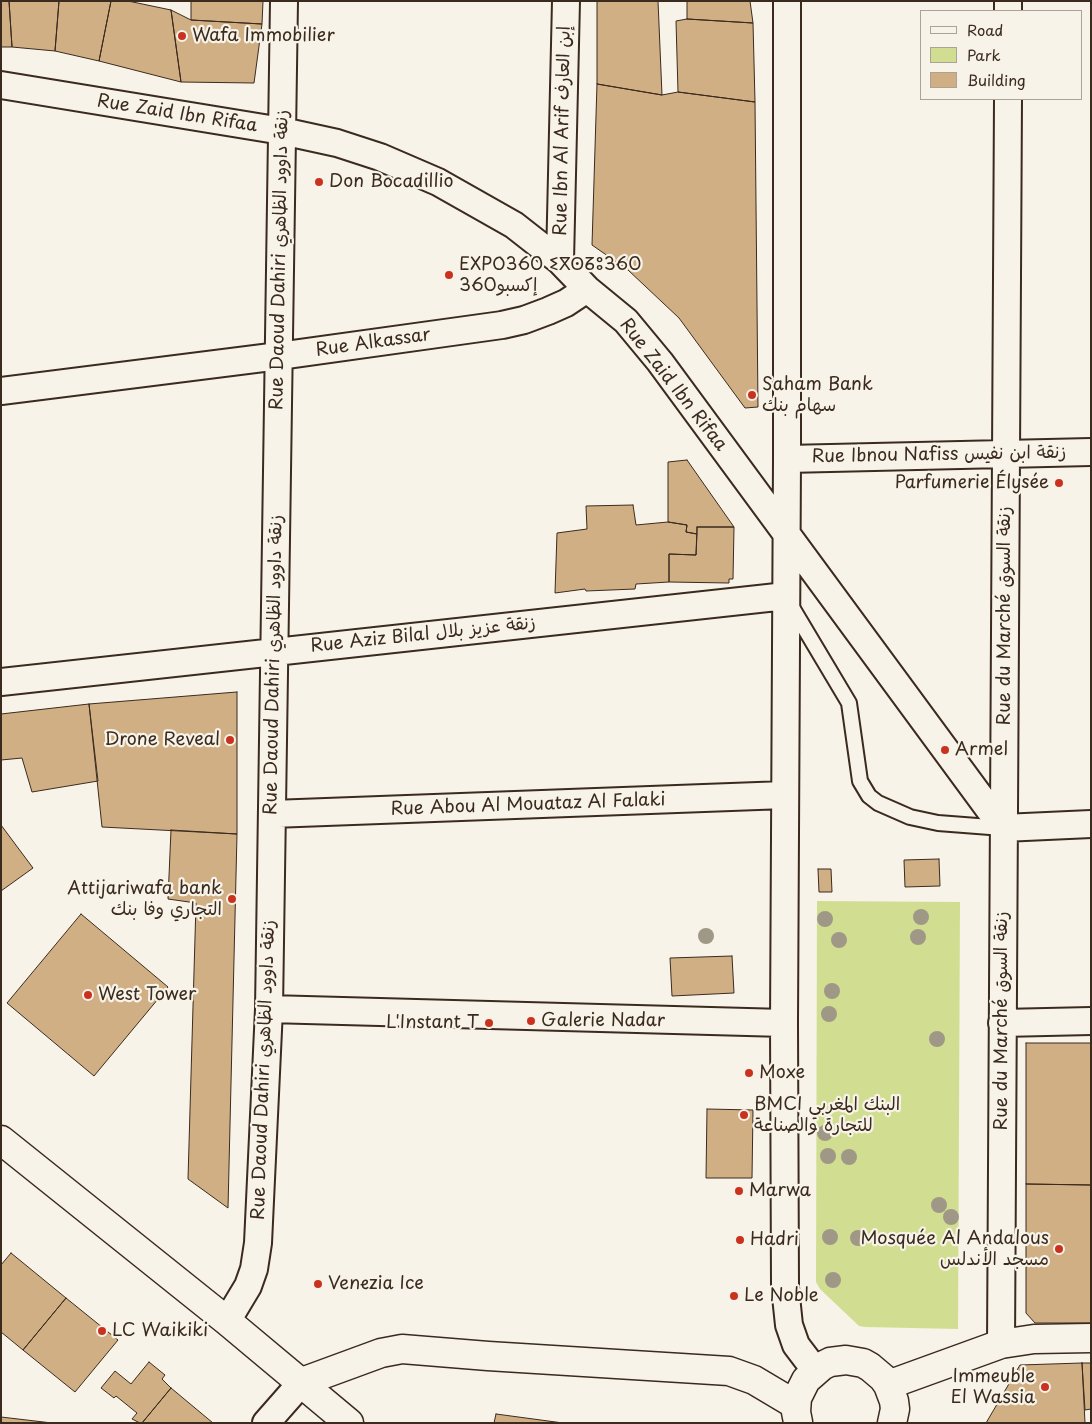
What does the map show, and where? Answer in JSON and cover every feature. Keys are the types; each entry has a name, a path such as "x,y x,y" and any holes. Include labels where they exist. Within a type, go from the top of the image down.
{"street":[{"name":"Rue Daoud Dahiri زنقة داوود الظاهري","path":"228,1321 248,1286 254,1269 258,1243 269,1009 284,1"},
{"name":"Rue Ibn Al Arif إبن العارف","path":"560,261 566,1"},
{"path":"787,1 784,1023 786,1287 789,1325 796,1345 815,1370"},
{"name":"Rue Zaid Ibn Rifaa","path":"1,85 282,131 337,143 380,157 438,182 514,224 560,261 588,289 626,321 660,362 1004,828"},
{"name":"Rue du Marché زنقة السوق","path":"1001,1344 1008,100"},
{"name":"Rue Alkassar","path":"1,391 279,356 502,325 524,320 548,311 566,303 588,289"},
{"name":"Rue Ibnou Nafiss زنقة ابن نفيس","path":"787,459 1091,452"},
{"name":"Rue Aziz Bilal زنقة عزيز بلال","path":"1,682 786,596"},
{"name":"Rue Abou Al Mouataz Al Falaki","path":"272,814 785,795"},
{"path":"1004,828 1091,824"},
{"path":"269,1009 784,1023"},
{"path":"1002,1022 1091,1021"},
{"path":"1,1140 228,1321 349,1423"},
{"path":"888,1385 1001,1344 1034,1339 1091,1338"},
{"path":"266,1423 302,1382 381,1353 402,1349 729,1370 754,1380 797,1414 802,1386 815,1370 830,1362 855,1361 877,1372 888,1385 895,1409 892,1423"}],"lane":[{"path":"786,596 849,703 860,780 869,796 878,803 910,817 938,823 1004,828"}],"green space":[{"path":"817,901 960,902 958,1329 859,1326 820,1289 816,1282"}],"building":[{"path":"1,1 9,1 12,47 1,47"},
{"path":"9,1 59,1 55,51 12,47"},
{"path":"59,1 111,1 99,61 55,51"},
{"path":"111,1 128,1 171,10 181,82 99,61"},
{"path":"191,1 263,1 262,24 191,20"},
{"path":"597,1 658,1 662,95 597,84"},
{"path":"687,1 750,1 753,23 687,19"},
{"path":"171,10 191,20 262,24 254,83 181,82"},
{"path":"687,19 753,23 755,102 678,92 676,21"},
{"path":"597,84 662,95 678,92 755,102 758,407 745,408 679,318 628,270 592,245"},
{"path":"687,460 734,527 697,527 697,534 686,532 687,525 668,522 668,462"},
{"path":"633,505 636,525 668,522 687,525 686,532 697,534 696,555 669,554 669,582 636,584 635,589 586,591 585,589 555,593 557,533 587,529 586,506"},
{"path":"697,527 734,527 733,579 729,579 729,583 669,582 669,554 696,555"},
{"path":"237,692 237,834 102,827 89,704"},
{"path":"89,704 98,781 32,792 22,758 1,760 1,714"},
{"path":"1,825 33,868 1,891"},
{"path":"171,830 237,834 228,1208 188,1179 196,903 168,899"},
{"path":"939,859 940,886 905,887 904,860"},
{"path":"818,869 831,869 832,892 819,892"},
{"name":"West Tower","path":"81,914 168,987 94,1076 7,1003"},
{"path":"732,956 734,993 672,996 670,958"},
{"path":"1026,1043 1091,1043 1091,1185 1026,1184"},
{"path":"707,1109 753,1110 752,1178 706,1178"},
{"name":"Mosquée Al Andalous مسجد الأندلس","path":"1026,1184 1091,1185 1091,1323 1035,1323 1026,1313"},
{"path":"11,1253 66,1298 23,1350 1,1332 1,1265"},
{"path":"66,1298 118,1340 75,1392 23,1350"},
{"path":"149,1362 165,1375 162,1379 171,1388 140,1423 132,1419 137,1413 116,1396 114,1398 101,1388 115,1371 131,1384"},
{"path":"1082,1363 1091,1363 1091,1409 1085,1410"},
{"name":"Immeuble El Wassia","path":"1082,1363 1085,1423 986,1423 1020,1365"},
{"path":"171,1388 213,1423 142,1423"},
{"path":"496,1414 563,1423 494,1423"},
{"path":"1,1417 52,1423 1,1423"}],"place":[{"name":"Wafa Immobilier","path":"182,36"},
{"name":"Don Bocadillio","path":"319,182"},
{"name":"EXPO360 ⵉⴳⵙⵒⵓ360 إكسبو360","path":"449,275"},
{"name":"Saham Bank سهام بنك","path":"752,395"},
{"name":"Parfumerie Élysée","path":"1059,483"},
{"name":"Drone Reveal","path":"230,740"},
{"name":"Armel","path":"945,750"},
{"name":"Attijariwafa bank التجاري وفا بنك","path":"232,899"},
{"name":"West Tower","path":"88,995"},
{"name":"Galerie Nadar","path":"531,1021"},
{"name":"L'Instant T","path":"489,1023"},
{"name":"Moxe","path":"749,1073"},
{"name":"BMCI البنك المغربي للتجارة والصناعة","path":"744,1115"},
{"name":"Marwa","path":"739,1191"},
{"name":"Hadri","path":"740,1240"},
{"name":"Mosquée Al Andalous مسجد الأندلس","path":"1059,1249"},
{"name":"Venezia Ice","path":"318,1284"},
{"name":"Le Noble","path":"734,1296"},
{"name":"LC Waikiki","path":"102,1331"},
{"name":"Immeuble El Wassia","path":"1045,1387"}]}
